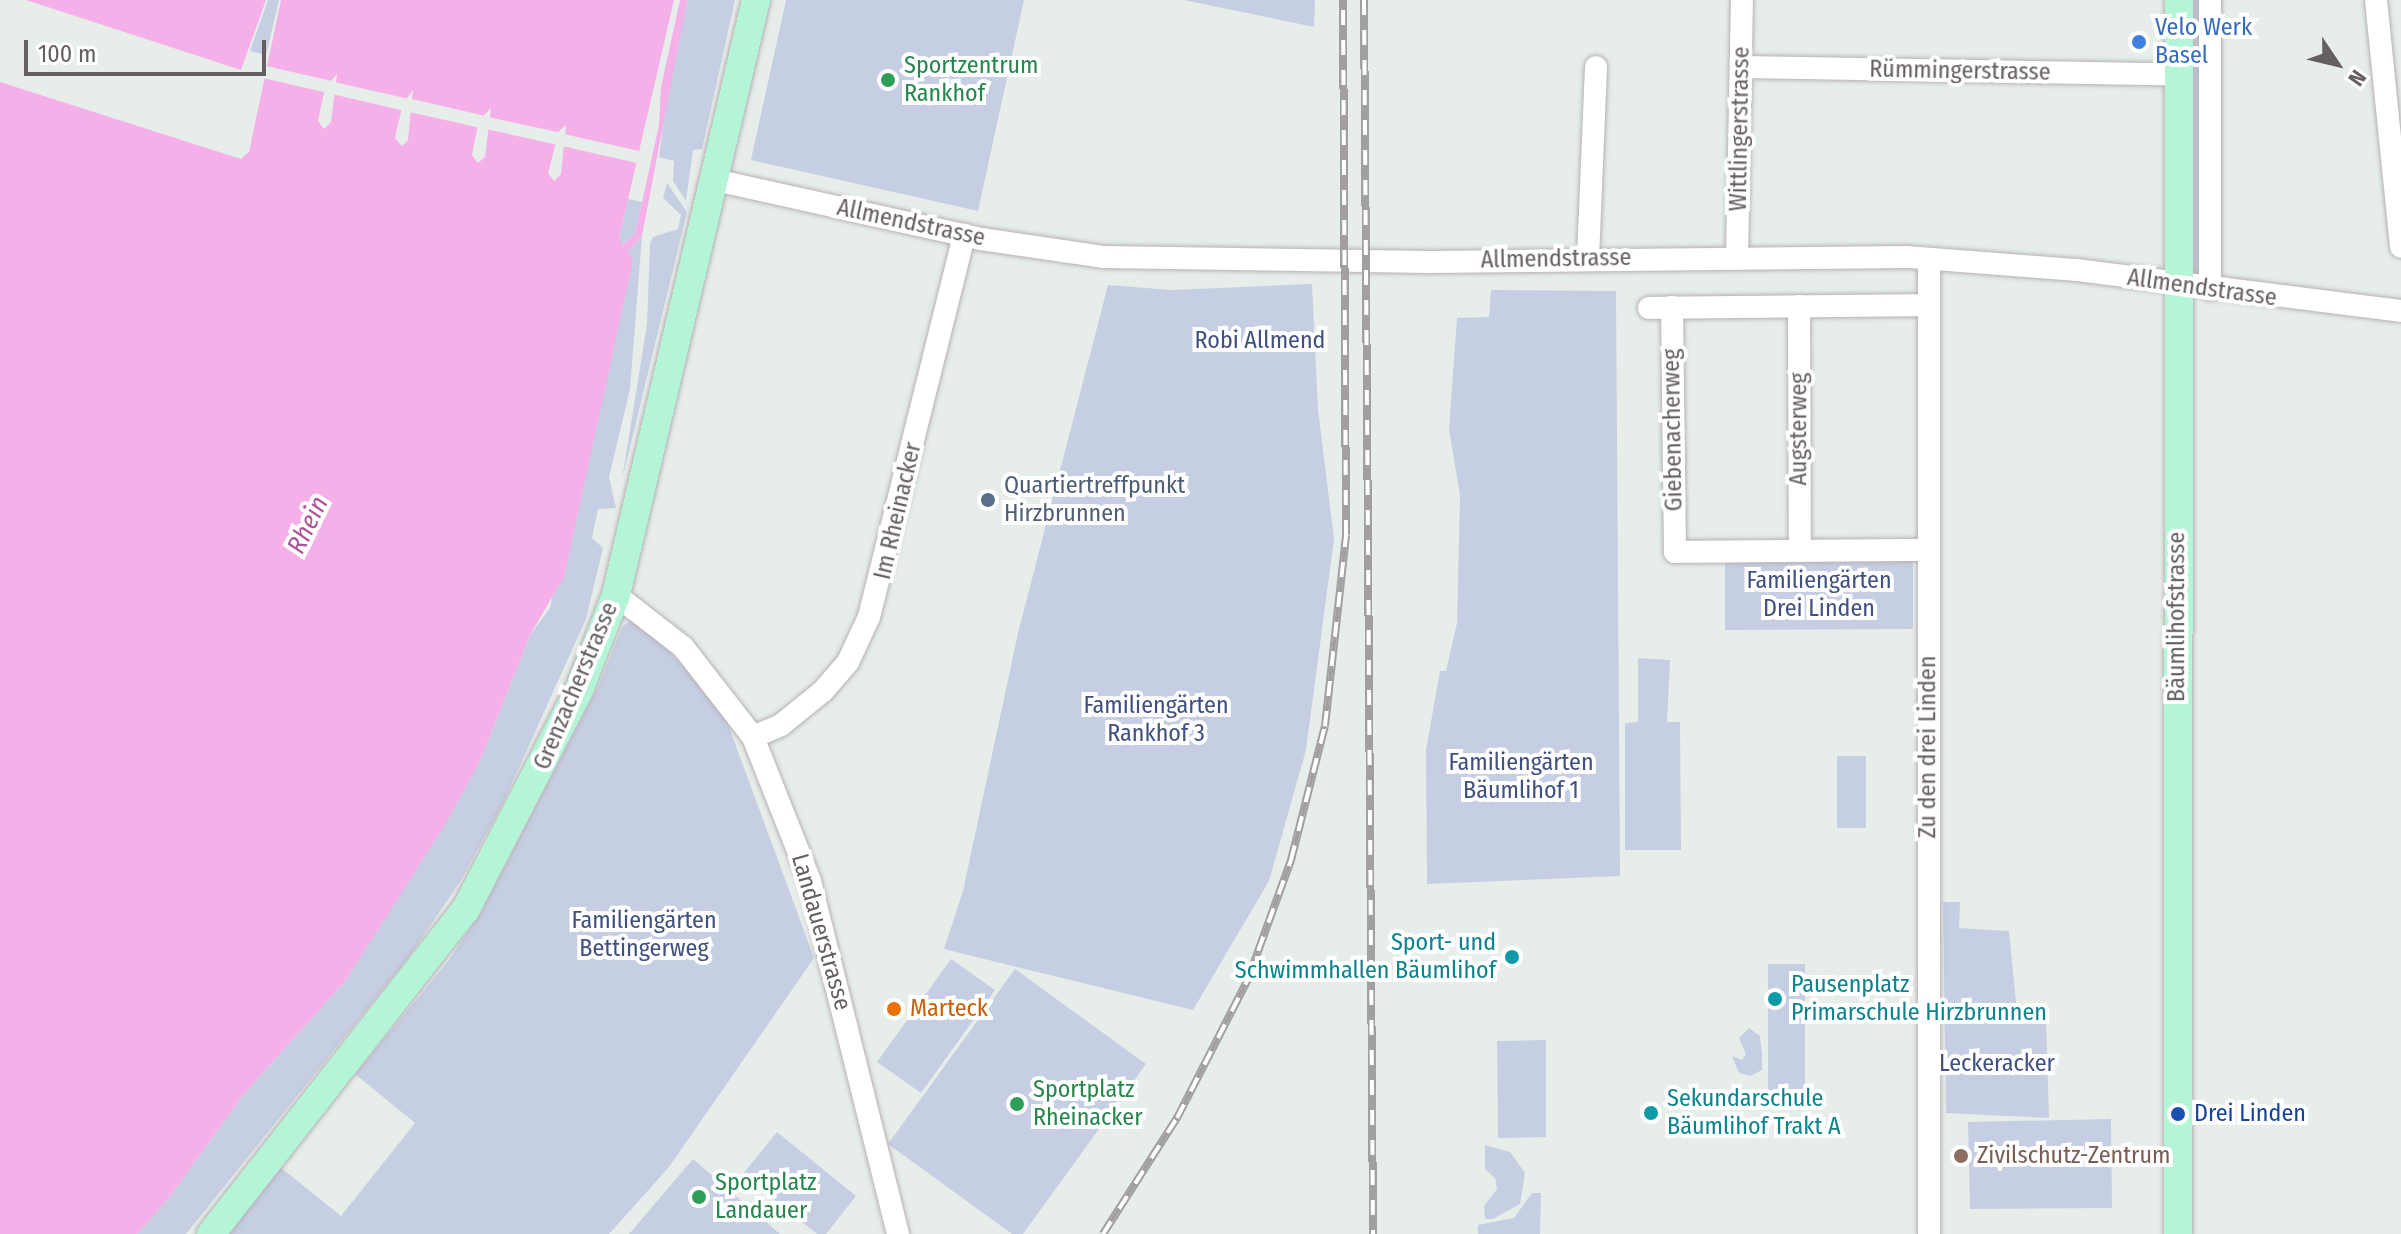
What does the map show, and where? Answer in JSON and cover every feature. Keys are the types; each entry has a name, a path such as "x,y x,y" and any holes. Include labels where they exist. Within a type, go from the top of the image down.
{"main road":[{"name":"Grenzacherstrasse","path":"211,1234 466,909 579,690 616,595 756,0"},
{"name":"Bäumlihofstrasse","path":"2178,1234 2176,284 2179,0"}],"street":[{"name":"Wittlingerstrasse","path":"1737,258 1742,0"},
{"path":"2210,0 2210,289"},
{"path":"2376,0 2401,247"},
{"path":"1588,258 1596,67"},
{"name":"Rümmingerstrasse","path":"1741,67 2179,75"},
{"name":"Allmendstrasse","path":"715,180 1045,250 1178,262 1588,258 1929,260 2077,270 2401,311"},
{"name":"Im Rheinacker","path":"753,737 781,725 830,684 869,617 964,235"},
{"name":"Zu den drei Linden","path":"1929,260 1926,305 1929,1234"},
{"path":"1649,308 1926,305"},
{"name":"Augsterweg","path":"1799,306 1800,551"},
{"name":"Giebenacherweg","path":"1672,307 1675,552 1800,551"},
{"path":"1800,551 1928,550"},
{"name":"Landauerstrasse","path":"616,595 683,647 753,737 810,881 898,1234"}],"green space":[{"path":"268,0 279,0 266,55 250,51"},
{"path":"687,0 735,0 702,149 693,150 686,201 673,181 674,161 659,157 668,88"},
{"name":"Sportzentrum Rankhof","path":"786,0 1024,0 978,211 751,160"},
{"path":"1184,0 1315,0 1314,27"},
{"path":"2179,0 2210,0 2210,289 2177,260"},
{"path":"667,183 687,212 622,480 647,324 650,244 653,237 678,229 681,215 663,198"},
{"path":"628,199 642,202 635,234 622,245 619,238"},
{"path":"642,236 630,389 609,477 616,508 598,509 592,538 603,548 586,619 503,803 460,882 408,958 186,1234 137,1234 171,1195 242,1096 345,981 479,763 530,635 550,608 627,252"},
{"name":"Familiengärten Rankhof 3","path":"1312,284 1318,409 1334,539 1306,750 1269,881 1193,1010 944,949 963,891 1018,633 1108,285 1172,290"},
{"name":"Familiengärten Bäumlihof 1","path":"1491,290 1616,291 1620,876 1427,884 1426,750 1440,671 1446,671 1457,623 1460,495 1449,429 1457,318 1489,317"},
{"name":"Familiengärten Drei Linden","path":"1725,560 1913,560 1913,629 1725,630"},
{"name":"Familiengärten Bettingerweg","path":"634,618 688,670 725,716 814,958 669,1167 609,1234 227,1234 280,1167 341,1216 415,1123 355,1074 449,960 481,912 600,683 622,627"},
{"path":"1638,658 1670,660 1667,722 1680,722 1681,850 1625,850 1625,723 1638,722"},
{"path":"1837,756 1866,756 1866,828 1837,828"},
{"name":"Leckeracker","path":"1943,902 1960,902 1959,928 2009,931 2017,1011 2046,1017 2049,1118 1946,1113"},
{"path":"951,959 995,990 921,1093 877,1062"},
{"path":"1768,964 1805,964 1805,1092 1768,1092"},
{"name":"Sportplatz Rheinacker","path":"1015,969 1146,1064 1023,1234 1012,1234 888,1144"},
{"path":"1749,1028 1760,1036 1762,1054 1762,1070 1750,1076 1739,1073 1732,1056 1742,1060 1746,1054 1739,1038"},
{"path":"1546,1040 1546,1137 1498,1138 1497,1041"},
{"path":"2111,1119 2112,1208 1970,1209 1968,1122"},
{"path":"777,1132 856,1196 826,1234 817,1234 743,1174"},
{"path":"1485,1145 1510,1152 1525,1173 1520,1204 1493,1219 1485,1219 1484,1206 1497,1189 1495,1178 1485,1169"},
{"name":"Sportplatz Landauer","path":"693,1159 780,1234 629,1234"},
{"path":"1532,1193 1541,1193 1540,1234 1478,1234 1478,1225 1514,1218"}],"water":[{"path":"26,0 266,0 241,70"},
{"name":"Rhein","path":"281,0 674,0 619,238 623,245 635,234 659,125 661,87 680,0 687,0 642,236 627,252 633,260 564,577 530,635 479,763 441,831 345,981 242,1096 171,1195 137,1234 0,1234 0,82 241,159 249,152","holes":["337,74 331,122 324,129 318,121 325,88","413,90 408,140 402,146 395,138 403,103","491,108 485,157 478,163 472,155 479,120","566,125 561,174 554,181 548,173 559,131"]}],"pier":[{"path":"266,66 332,81 328,93 263,78"},
{"path":"334,82 409,99 405,111 332,94"},
{"path":"412,99 485,116 481,128 409,112"},
{"path":"488,117 562,133 558,145 486,129"},
{"path":"564,134 639,151 637,163 562,146"}],"railway":[{"path":"1103,1234 1177,1118 1248,979 1291,860 1325,726 1346,535 1343,0"},
{"path":"1364,0 1373,1234"}],"place":[{"name":"Velo Werk Basel","path":"2139,42"},
{"name":"Sportzentrum Rankhof","path":"888,80"},
{"name":"Quartiertreffpunkt Hirzbrunnen","path":"988,500"},
{"name":"Sport- und Schwimmhallen Bäumlihof","path":"1512,957"},
{"name":"Pausenplatz Primarschule Hirzbrunnen","path":"1775,999"},
{"name":"Marteck","path":"894,1009"},
{"name":"Sportplatz Rheinacker","path":"1017,1104"},
{"name":"Sekundarschule Bäumlihof Trakt A","path":"1651,1113"},
{"name":"Drei Linden","path":"2178,1114"},
{"name":"Zivilschutz-Zentrum","path":"1961,1156"},
{"name":"Sportplatz Landauer","path":"699,1197"}],"park label":[{"name":"Robi Allmend","path":"1260,341"}]}
